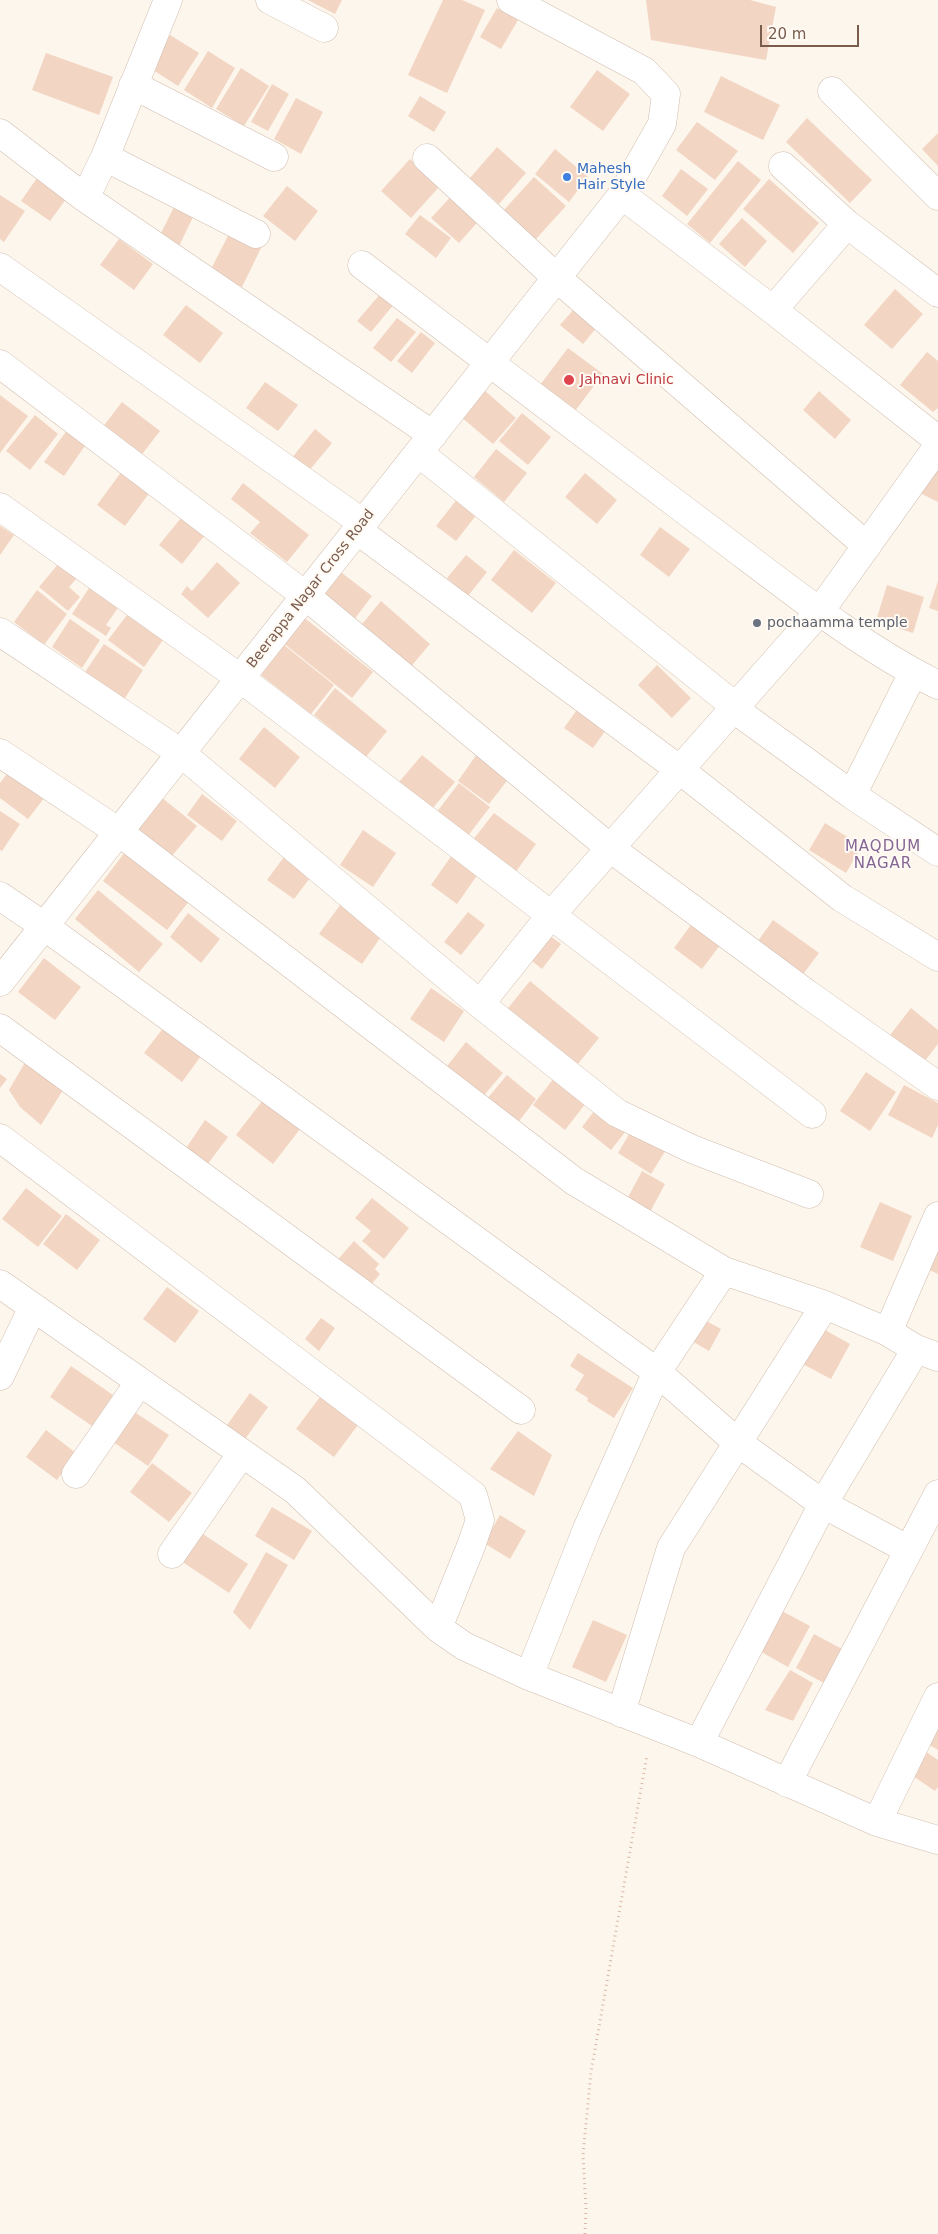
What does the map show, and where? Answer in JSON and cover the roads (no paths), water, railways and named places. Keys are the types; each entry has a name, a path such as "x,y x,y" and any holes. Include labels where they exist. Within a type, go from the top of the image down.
{"street":[{"path":"84,198 105,157 168,0"},
{"path":"270,0 324,28"},
{"name":"Beerappa Nagar Cross Road","path":"0,982 622,195 662,124 666,94 644,71 511,0"},
{"path":"133,85 274,157"},
{"path":"832,91 938,196"},
{"path":"0,133 84,198 426,444 735,708 852,795 938,852"},
{"path":"105,157 256,234"},
{"path":"426,158 557,278 867,546"},
{"path":"783,166 847,224 938,293"},
{"path":"622,195 773,310 938,440"},
{"path":"773,310 847,224"},
{"path":"362,265 820,612 914,672 938,685"},
{"path":"0,267 360,527 680,770 842,898 938,957"},
{"path":"0,364 306,596 610,848 806,993 938,1086"},
{"path":"480,1004 551,915 820,612 938,446"},
{"path":"0,507 240,678 812,1114"},
{"path":"0,632 181,753 480,1004 617,1114 692,1149 809,1194"},
{"path":"852,795 914,672"},
{"path":"0,753 119,832 574,1181 724,1271 824,1305 888,1332 927,1353 824,1504 699,1744"},
{"path":"0,896 44,926 657,1372 737,1442 824,1504 908,1550"},
{"path":"0,1028 521,1410"},
{"path":"0,1138 473,1495 480,1520 438,1628"},
{"path":"888,1332 938,1216"},
{"path":"529,1676 587,1529 657,1372 724,1271"},
{"path":"0,1284 139,1383 295,1490 438,1628 464,1646 529,1676 621,1714 653,1724 877,1822 938,1840"},
{"path":"621,1714 671,1548 824,1305"},
{"path":"0,1376 34,1307"},
{"path":"76,1474 139,1383"},
{"path":"172,1554 242,1453"},
{"path":"787,1783 938,1494"},
{"path":"877,1822 938,1697"}],"place":[{"name":"Mahesh Hair Style","path":"567,177"},
{"name":"Jahnavi Clinic","path":"569,380"},
{"name":"pochaamma temple","path":"757,623"}],"district":[{"name":"MAQDUM NAGAR","path":"883,856"}]}
